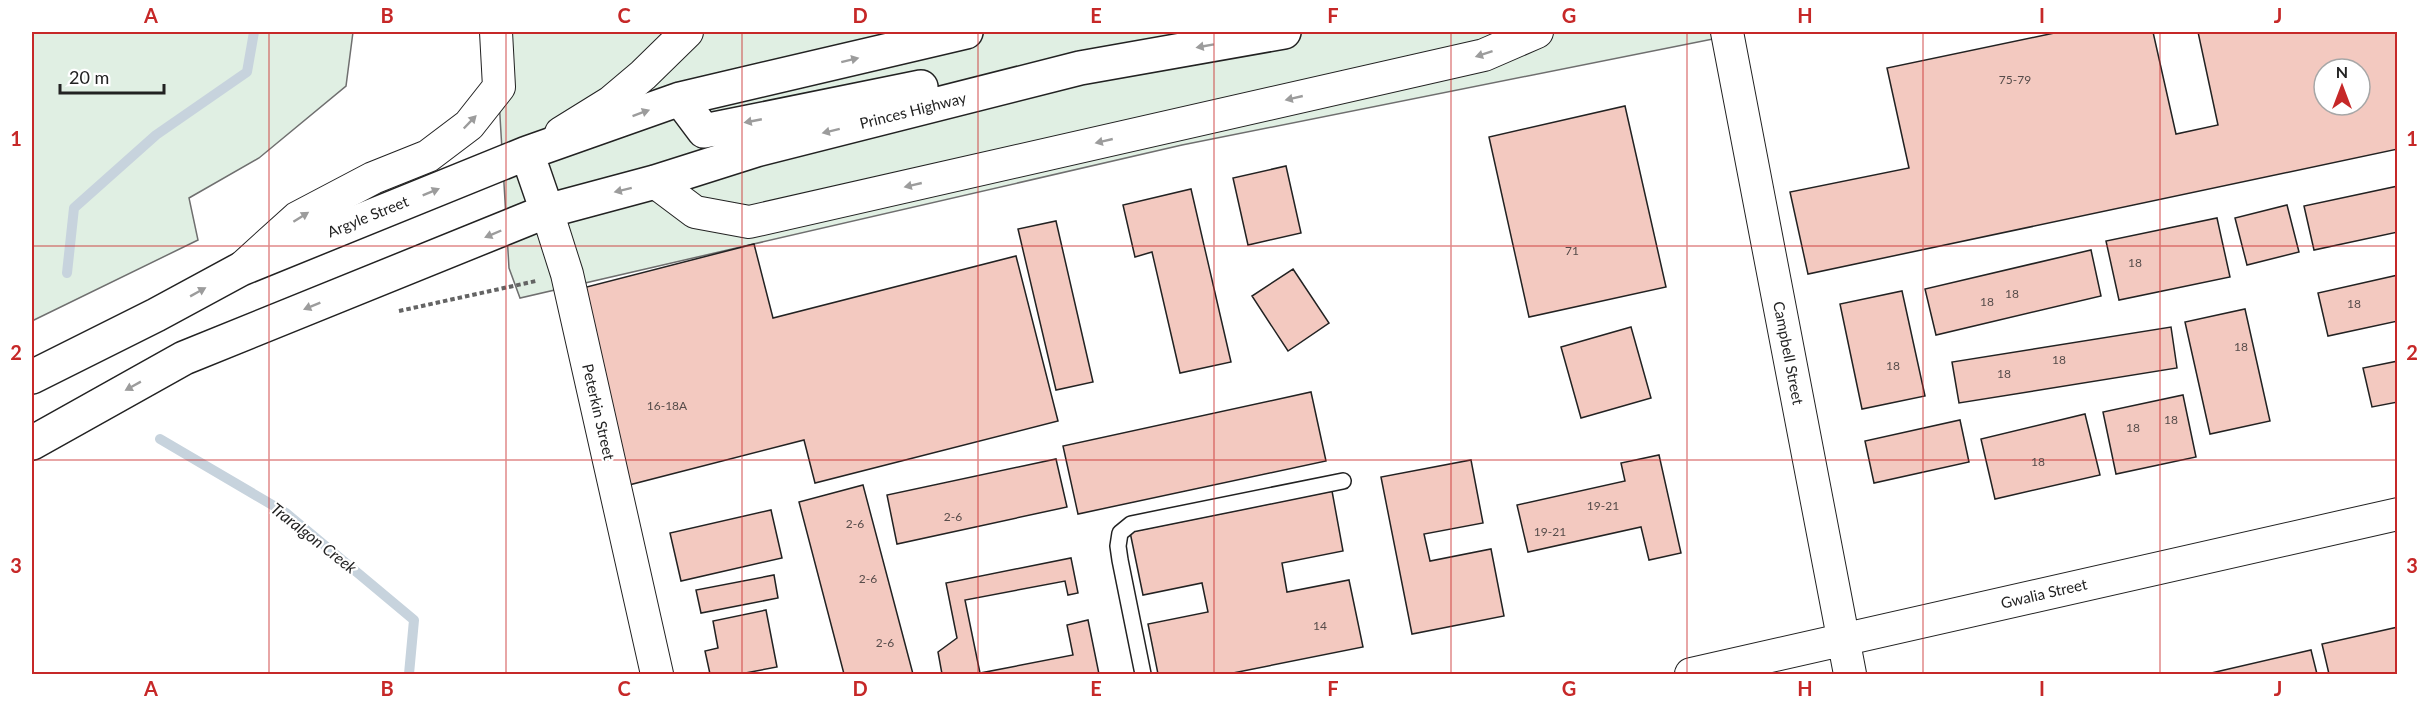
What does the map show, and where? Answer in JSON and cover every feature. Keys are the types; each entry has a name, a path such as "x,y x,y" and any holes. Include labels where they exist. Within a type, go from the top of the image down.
{"highway":[{"path":"527,153 680,99 966,32"},
{"name":"Princes Highway","path":"547,212 655,182 756,150 1080,68 1284,32"},
{"path":"680,99 704,131 975,76 1080,68"},
{"name":"Argyle Street","path":"32,377 156,315 241,269 527,153"},
{"name":"Peterkin Street","path":"527,153 547,212"},
{"path":"32,442 184,357 547,212"}],"street":[{"path":"241,269 297,218 373,178 428,156 469,125 499,87 496,32"},
{"name":"Argyle Street","path":"527,153 611,102 687,32"},
{"path":"655,182 695,212 749,222 1484,55 1537,32"},
{"name":"Campbell Street","path":"1727,32 1850,675"},
{"path":"660,57 680,99"},
{"name":"Peterkin Street","path":"547,212 567,274 657,675"},
{"name":"Gwalia Street","path":"1691,675 2397,514"}],"lane":[{"path":"1143,675 1120,560 1118,546 1120,533 1131,524 1343,481"}],"path":[{"path":"396,311 567,274"}],"green space":[{"path":"32,32 353,32 346,86 259,158 189,198 198,240 32,321"},
{"path":"495,32 1748,32 1182,145 520,298 509,268"}],"building":[{"path":"2059,32 2153,32 2176,134 2218,125 2198,32 2398,32 2398,149 1808,274 1790,192 1909,168 1887,68"},
{"path":"1625,106 1666,287 1529,317 1489,137"},
{"path":"1286,166 1301,233 1248,245 1233,178"},
{"path":"2398,186 2398,232 2314,250 2304,206"},
{"path":"1191,189 1231,362 1180,373 1152,252 1135,257 1123,205"},
{"path":"2287,205 2299,252 2247,265 2235,218"},
{"path":"2217,218 2230,277 2119,300 2106,241"},
{"path":"1056,221 1093,382 1056,390 1018,229"},
{"path":"754,244 773,318 1016,256 1058,421 815,483 804,440 625,486 575,290"},
{"path":"2091,250 2101,296 1936,335 1925,289"},
{"path":"1293,269 1329,323 1288,351 1252,296"},
{"path":"2398,275 2398,321 2328,336 2318,293"},
{"path":"1902,291 1925,396 1862,409 1840,304"},
{"path":"2245,309 2270,421 2210,434 2185,322"},
{"path":"1631,327 1651,398 1581,418 1561,347"},
{"path":"2171,327 2177,368 1959,403 1952,362"},
{"path":"2398,361 2398,402 2372,407 2363,368"},
{"path":"1311,392 1326,461 1078,514 1063,446"},
{"path":"2183,395 2196,457 2116,474 2103,412"},
{"path":"2085,414 2100,475 1995,499 1981,439"},
{"path":"1960,420 1969,462 1874,483 1865,441"},
{"path":"1659,455 1681,553 1649,560 1641,527 1528,552 1517,505 1625,481 1621,463"},
{"path":"1056,459 1067,507 897,544 887,495"},
{"path":"1471,460 1483,523 1424,534 1430,561 1491,549 1504,616 1412,634 1381,477"},
{"path":"863,485 913,674 844,674 799,502"},
{"path":"1332,491 1343,551 1282,563 1287,592 1349,580 1363,647 1228,674 1158,674 1148,624 1208,612 1202,583 1143,595 1130,532"},
{"path":"771,510 782,558 681,581 670,533"},
{"path":"1071,558 1078,593 1068,595 1065,581 965,600 980,673 1073,655 1067,625 1088,620 1099,674 942,674 938,652 957,638 946,583"},
{"path":"774,575 778,598 701,613 696,590"},
{"path":"766,610 777,667 740,674 710,674 705,651 718,648 713,621"},
{"path":"2398,627 2398,674 2329,674 2322,644"},
{"path":"2311,650 2317,674 2207,674"}],"waterway":[{"name":"Traralgon Creek","path":"67,273 74,208 156,135 247,72 254,32"},
{"name":"Traralgon Creek","path":"160,439 286,513 414,620 409,674"}]}
